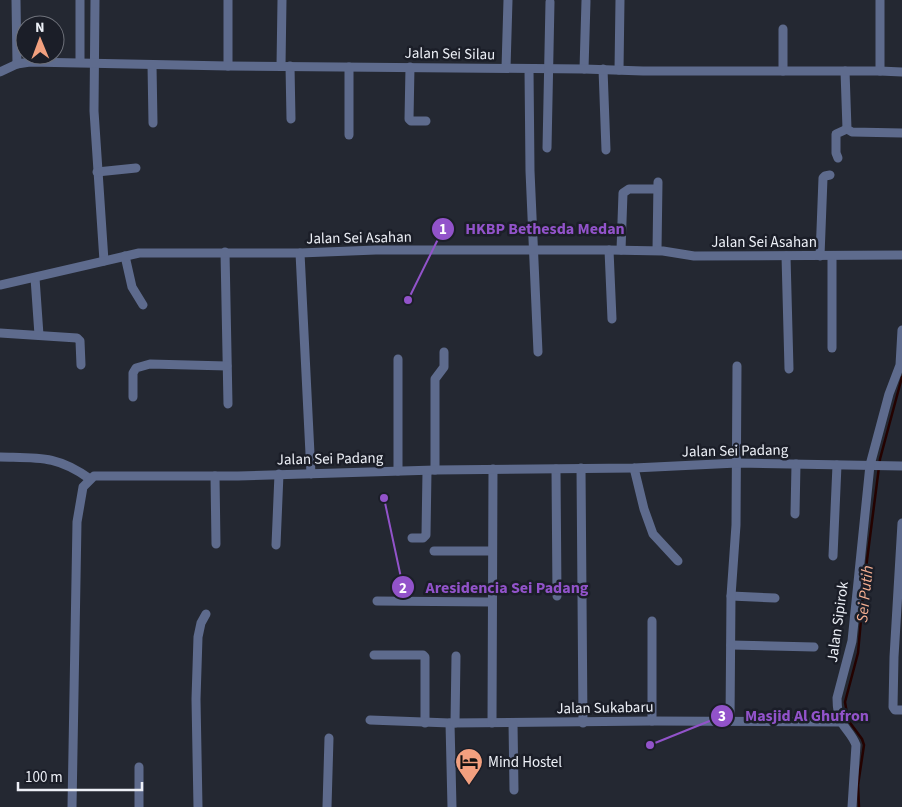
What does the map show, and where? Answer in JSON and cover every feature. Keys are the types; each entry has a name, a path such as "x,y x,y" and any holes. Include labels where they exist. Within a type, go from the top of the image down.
{"street":[{"path":"16,0 16,15"},
{"path":"80,0 80,62"},
{"path":"95,0 94,64 97,172 104,261"},
{"path":"228,0 228,66"},
{"path":"282,0 285,66 291,119"},
{"path":"506,68 508,0"},
{"path":"584,69 586,0"},
{"path":"619,70 620,0"},
{"path":"880,0 880,70"},
{"path":"547,148 550,2"},
{"path":"783,29 783,71"},
{"name":"Jalan Sei Silau","path":"65,62 152,65 603,69 643,71 880,70 902,72"},
{"name":"Jalan Sei Silau","path":"0,72 15,65"},
{"path":"152,65 153,123"},
{"path":"348,67 349,136"},
{"path":"410,67 409,119 410,121 426,121"},
{"path":"529,69 530,171 538,352"},
{"path":"603,69 606,150"},
{"path":"845,71 847,128 852,132 902,133"},
{"path":"838,158 836,153 836,134 847,128"},
{"path":"97,172 136,168"},
{"path":"820,256 823,178 830,175"},
{"path":"621,250 623,193 629,189 657,186 656,250"},
{"name":"Jalan Sei Asahan","path":"0,285 139,253 300,253 376,250 656,250 694,256 902,255"},
{"path":"609,250 612,319"},
{"path":"225,252 228,404"},
{"path":"300,253 311,474"},
{"path":"125,256 132,288 143,305"},
{"path":"786,256 789,369"},
{"path":"832,256 832,348"},
{"path":"39,277 39,335"},
{"name":"Jalan Sipirok","path":"852,807 856,745 853,737 841,722 837,698 852,641 876,466 889,394 900,365 902,330"},
{"path":"0,333 79,339 81,365"},
{"path":"412,538 424,538 426,535 435,379 444,367 444,352"},
{"path":"398,359 398,471"},
{"path":"133,397 133,373 136,368 150,364 227,366"},
{"path":"730,721 731,596 736,525 737,366"},
{"path":"0,457 36,458 61,462 95,477 83,488 77,522 72,807"},
{"name":"Jalan Sei Padang","path":"95,477 634,468 737,463 902,466"},
{"path":"795,514 796,464"},
{"path":"833,556 837,465"},
{"path":"581,468 583,722"},
{"path":"634,468 644,509 653,534 678,561"},
{"path":"556,469 557,596"},
{"path":"492,470 492,723"},
{"path":"276,545 279,474"},
{"path":"215,476 216,544"},
{"path":"902,523 893,707 894,710 902,710"},
{"path":"434,551 492,551"},
{"path":"731,596 775,598"},
{"path":"377,601 491,602"},
{"path":"198,807 196,699 198,637 206,614"},
{"path":"652,621 652,721"},
{"path":"731,645 814,647"},
{"path":"374,655 423,655 425,657 425,723"},
{"path":"452,807 456,656"},
{"name":"Jalan Sukabaru","path":"370,720 425,723 841,722"},
{"path":"513,723 514,790"},
{"path":"327,807 329,738"},
{"path":"139,766 139,807"}],"waterway":[{"name":"Sei Putih","path":"859,807 858,785 864,745 862,739 848,720 845,702 858,653 865,576 880,459 902,377"}],"place":[{"name":"HKBP Bethesda Medan","path":"408,300"},
{"name":"Aresidencia Sei Padang","path":"384,498"},
{"name":"Masjid Al Ghufron","path":"650,745"},
{"name":"Mind Hostel","path":"469,786"}]}
